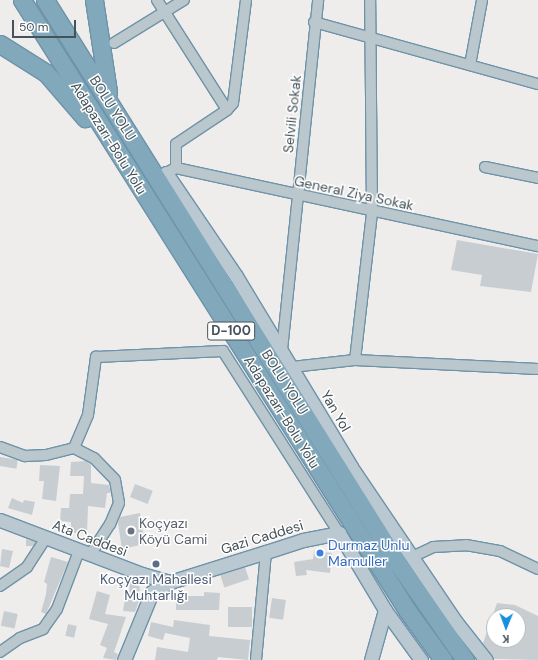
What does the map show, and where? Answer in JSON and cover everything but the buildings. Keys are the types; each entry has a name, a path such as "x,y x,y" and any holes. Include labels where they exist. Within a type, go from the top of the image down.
{"highway":[{"name":"Adapazarı-Bolu Yolu","path":"22,0 407,610 443,660"},
{"name":"BOLU YOLU","path":"45,0 123,122 398,564 450,641 465,660"},
{"path":"94,0 105,87 123,122"},
{"path":"0,44 46,73 75,105 142,191"},
{"path":"407,610 433,660"},
{"path":"450,641 468,660"}],"street":[{"path":"157,0 227,110"},
{"path":"114,43 184,0"},
{"path":"171,171 176,144 227,110 232,103 246,0"},
{"name":"Selvili Sokak","path":"282,350 314,22 318,0"},
{"path":"355,360 372,212 370,0"},
{"path":"470,65 482,0"},
{"path":"314,22 370,36 538,84"},
{"path":"485,166 538,178"},
{"name":"General Ziya Sokak","path":"171,171 297,195 538,246"},
{"name":"Yan Yol","path":"171,171 282,350 351,467 456,622 486,660"},
{"path":"74,448 88,415 96,357 223,351 385,610 421,660"},
{"path":"292,367 355,360 538,369"},
{"path":"0,447 25,456 46,455 74,448 94,458 115,480 119,502 110,524 84,553 57,609 43,629 20,638 0,652"},
{"name":"Ata Caddesi","path":"0,520 84,553 142,574 170,582"},
{"name":"Gazi Caddesi","path":"152,592 170,582 303,540 338,533"},
{"path":"0,586 27,567 46,538"},
{"path":"412,557 433,548 466,545 500,551 538,569"},
{"path":"256,660 266,552"},
{"path":"124,660 152,592 142,574"},
{"path":"371,660 385,610"}],"place":[{"name":"Koçyazı Köyü Cami","path":"131,531"},
{"name":"Durmaz Unlu Mamuller","path":"320,553"},
{"name":"Koçyazı Mahallesi Muhtarlığı","path":"156,564"}]}
